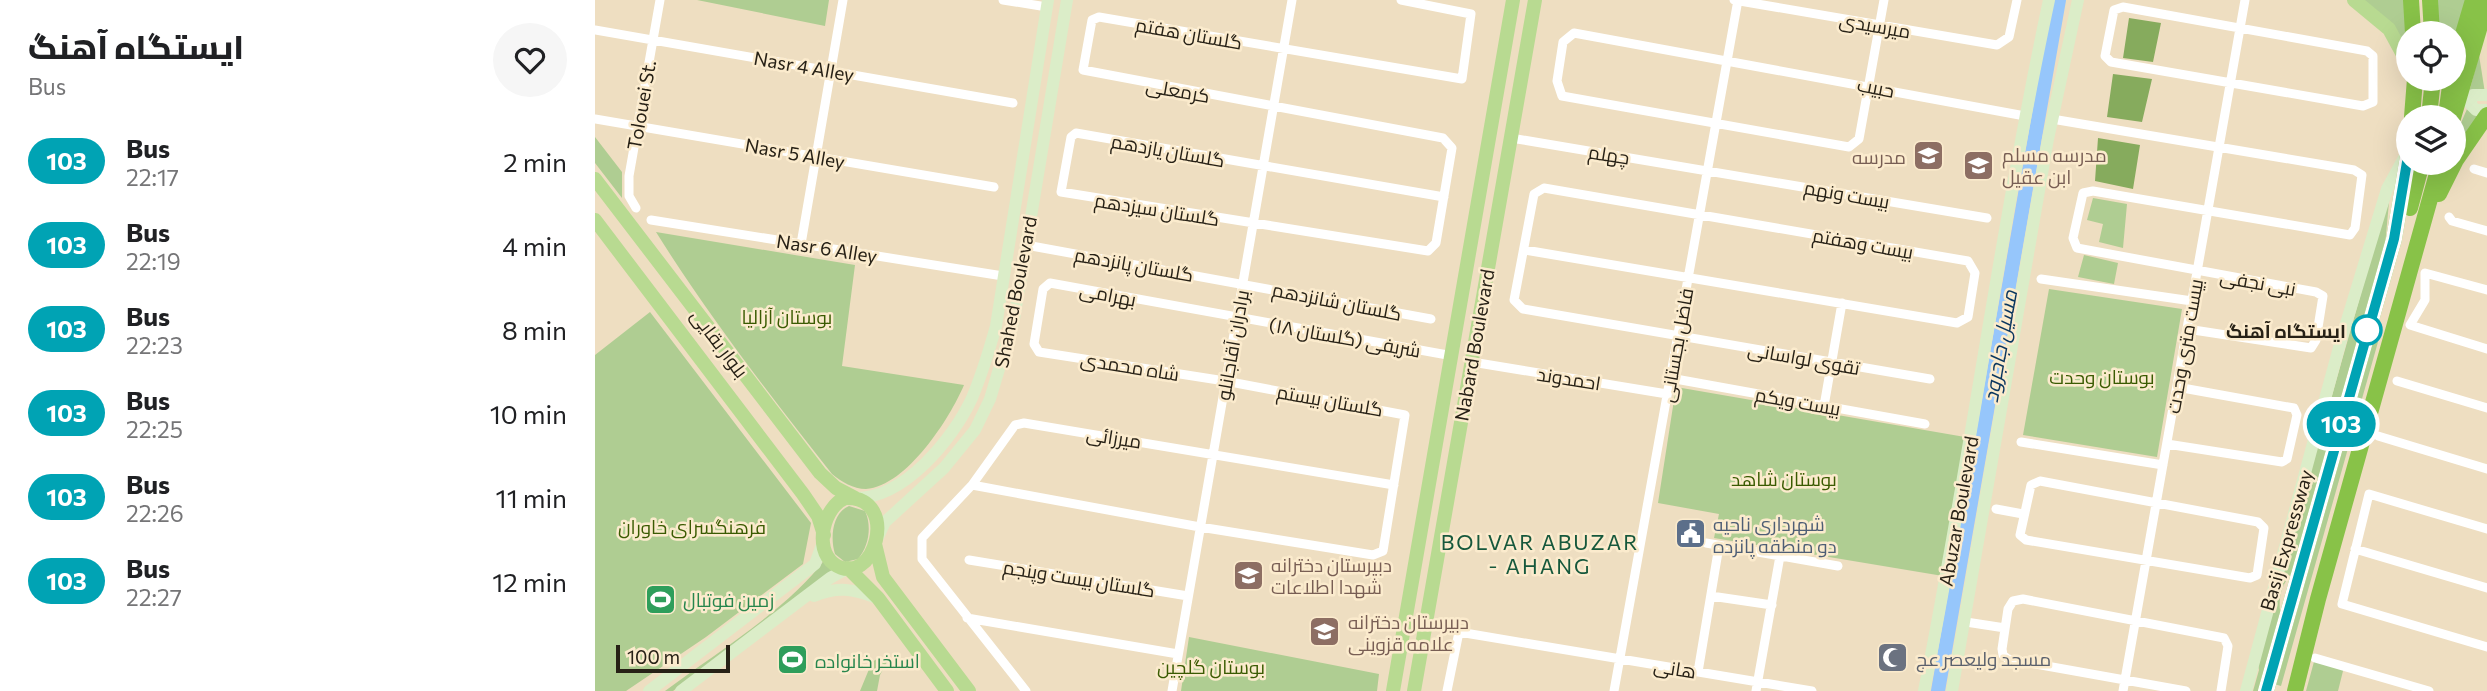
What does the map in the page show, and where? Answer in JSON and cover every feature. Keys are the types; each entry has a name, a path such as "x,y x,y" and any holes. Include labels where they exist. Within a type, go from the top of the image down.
{"highway":[{"path":"2411,0 2412,21"},
{"path":"2430,0 2431,21"},
{"path":"2466,24 2473,0"},
{"path":"2457,105 2487,2"},
{"path":"2428,215 2456,160 2487,115"},
{"name":"Basij Expressway","path":"2266,691 2394,239 2405,175"},
{"path":"2385,266 2403,234 2419,175"},
{"path":"2295,691 2328,560 2437,175"}],"main road":[{"name":"Nabard Boulevard","path":"1393,691 1513,0"},
{"name":"Nabard Boulevard","path":"1415,691 1535,0"},
{"name":"Abuzar Boulevard","path":"1924,691 1970,445 2025,116 2049,0"},
{"name":"Abuzar Boulevard","path":"1952,691 2052,119 2078,0"},
{"path":"2354,0 2389,29 2396,42"},
{"path":"1048,4 1066,5"},
{"name":"Shahed Boulevard","path":"855,498 879,496 899,484 948,435 970,401 985,367 996,326 1048,4"},
{"name":"Shahed Boulevard","path":"875,544 885,522 944,468 975,430 1003,364 1066,5"},
{"path":"2487,96 2473,95 2470,104 2476,110 2487,110"},
{"path":"2246,691 2341,340 2388,190 2396,175"},
{"name":"بلوار بقایی","path":"595,179 820,473 855,498"},
{"name":"بلوار بقایی","path":"595,220 803,494 818,516 824,535"},
{"path":"1003,276 1020,279"},
{"path":"649,691 815,564 832,508 837,502 855,498 863,500 873,510 877,529 875,544 865,563 848,568 797,603 681,691"},
{"path":"824,535 829,559 838,566 848,568 878,598 947,691"},
{"path":"875,544 883,577 969,691"},
{"path":"797,603 838,588 878,598"}],"street":[{"name":"Tolouei St.","path":"636,208 629,195 629,176 660,0"},
{"path":"801,244 843,0"},
{"path":"1003,0 1048,4"},
{"name":"برادران آقاجانلو","path":"1172,691 1292,0"},
{"name":"گلستان هفتم","path":"1083,70 1092,20 1096,18 1462,79 1471,14 1401,0"},
{"name":"میرسیدی","path":"1736,0 1997,45 2009,37 2017,0"},
{"name":"فاضل بجستانی","path":"1614,691 1736,0"},
{"path":"1716,123 1849,147 1859,139 1884,0"},
{"name":"بیست متری وحدت","path":"2123,691 2245,0"},
{"path":"2123,7 2240,29 2367,51 2373,56 2373,102 2363,106 2230,85 2111,62 2105,56 2111,18 2114,10 2123,7"},
{"name":"Nasr 4 Alley","path":"595,30 1013,103"},
{"name":"حبیب","path":"1716,123 1562,96 1557,81 1563,42 1574,33 1869,85 2025,116"},
{"name":"کرمعلی","path":"1083,70 1443,138 1450,142 1452,148 1444,197"},
{"path":"2052,119 2220,145 2354,170 2364,180 2355,228 2350,234 2208,209"},
{"name":"Nasr 5 Alley","path":"595,120 994,187"},
{"name":"گلستان یازدهم","path":"1061,192 1073,134 1444,197"},
{"name":"چهلم","path":"1511,138 1707,170"},
{"path":"2474,169 2487,173"},
{"name":"بیست ونهم","path":"1707,170 1987,218"},
{"path":"1699,216 1544,188 1534,194 1525,250 1842,303 1824,406"},
{"name":"نبی نجفی","path":"2187,329 2305,348 2314,346 2323,300 2316,292 2077,248 2073,238 2081,198 2087,191 2208,209"},
{"name":"گلستان سیزدهم","path":"1061,192 1428,251 1433,248 1444,197"},
{"name":"بیست وهفتم","path":"1699,216 1968,261 1975,273 1968,317 1957,323 1842,303"},
{"path":"2450,219 2487,231"},
{"name":"Nasr 6 Alley","path":"651,220 1003,276"},
{"name":"گلستان پانزدهم","path":"1026,245 1243,283"},
{"name":"تقوی لواسانی","path":"1525,250 1514,300 1516,306 1523,309 1930,379"},
{"path":"2487,290 2425,273 2425,300 2410,325 2487,349"},
{"path":"2041,279 2192,301"},
{"name":"بهرامی","path":"1035,350 1043,289 1050,283 1237,318"},
{"name":"گلستان شانزدهم","path":"1243,283 1431,319"},
{"name":"شریفی (گلستان ۱۸)","path":"1237,318 1453,356"},
{"name":"شاه محمدی","path":"1035,350 1226,381"},
{"name":"احمدوند","path":"1472,362 1667,394"},
{"name":"بیست ویکم","path":"1670,378 1925,424"},
{"name":"گلستان بیستم","path":"1226,381 1402,412 1405,420 1394,485"},
{"path":"2397,381 2487,408"},
{"path":"2167,444 2285,462 2296,412 2288,407 2177,387"},
{"name":"میرزائی","path":"972,485 1015,425 1024,423 1394,485"},
{"path":"2378,436 2487,469"},
{"path":"2021,442 2163,465"},
{"path":"2040,481 2156,504 2262,524 2255,577 2026,540 2020,535 2022,514 2031,485 2040,481"},
{"path":"1026,691 922,559 922,538 972,485 1200,527 1373,555 1383,551 1394,485"},
{"path":"2487,529 2369,494 2342,604 2487,647"},
{"path":"1996,509 2022,514"},
{"path":"1706,543 1838,566"},
{"path":"1698,672 1719,546"},
{"path":"2355,549 2487,588"},
{"path":"1757,687 1780,556"},
{"name":"گلستان بیست وپنجم","path":"969,560 1188,596"},
{"path":"1711,596 1772,605"},
{"path":"2186,691 2008,659 2001,649 2008,609 2013,601 2023,599 2227,641 2221,691"},
{"path":"967,618 1178,654"},
{"path":"1966,622 2005,628"},
{"name":"هانی","path":"1447,691 1459,632 1698,672 1757,687 1812,691"},
{"path":"2315,658 2428,691"}],"green space":[{"path":"697,0 829,0 825,26"},
{"path":"2362,0 2404,0 2405,21 2396,21 2396,37"},
{"path":"2433,0 2467,0 2462,21 2434,21"},
{"path":"2129,18 2161,23 2153,62 2123,58"},
{"path":"2479,55 2485,93 2467,100"},
{"path":"2113,74 2152,79 2142,122 2107,117"},
{"path":"2467,109 2479,113 2466,137"},
{"path":"595,137 622,172 622,198 595,163"},
{"path":"2098,138 2140,145 2133,189 2095,181"},
{"path":"2390,191 2385,246 2293,572 2281,592 2281,615 2260,691 2253,691 2259,670 2257,660"},
{"path":"2093,198 2127,204 2123,248 2099,242 2103,224 2087,220"},
{"name":"بوستان آزالیا","path":"656,232 855,265 842,366 964,385 938,432 911,463 897,476 881,485 866,489 857,488 832,474 719,325"},
{"path":"2084,255 2118,263 2114,284 2078,277"},
{"name":"بوستان وحدت","path":"2049,289 2182,309 2157,457 2023,435"},
{"name":"فرهنگسرای خاوران","path":"650,312 811,523 803,564 706,637 626,691 595,691 595,355"},
{"path":"2369,339 2378,342 2281,686 2274,684"},
{"name":"بوستان شاهد","path":"1676,387 1965,437 1943,576 1714,538 1719,514 1658,503"},
{"path":"849,506 865,511 869,529 865,548 858,559 845,562 835,554 833,534 839,514"},
{"path":"825,559 835,568 673,691 665,691 772,613"},
{"name":"بوستان گلچین","path":"1189,637 1379,674 1377,691 1181,691"},
{"path":"880,657 888,660 880,675 877,691 860,691 872,662"},
{"path":"2315,658 2344,667 2338,691 2306,691"}],"waterway":[{"name":"مسیل جاجرود","path":"1938,691 2059,0"}],"bus line":[{"name":"103","path":"2266,691 2362,344 2394,239 2405,175"}],"place":[{"name":"مدرسه","path":"1929,156"},
{"name":"مدرسه مسلم ابن عقیل","path":"1979,165"},
{"name":"ایستگاه آهنگ","path":"2367,330"},
{"name":"شهرداری ناحیه دو منطقه پانزده","path":"1690,534"},
{"name":"دبیرستان دخترانه شهدا اطلاعات","path":"1248,575"},
{"name":"زمین فوتبال","path":"660,599"},
{"name":"دبیرستان دخترانه علامه قزوینی","path":"1325,632"},
{"name":"مسجد ولیعصر عج","path":"1893,658"},
{"name":"استخر خانواده","path":"792,660"}],"district":[{"name":"BOLVAR ABUZAR - AHANG","path":"1540,553"}]}
